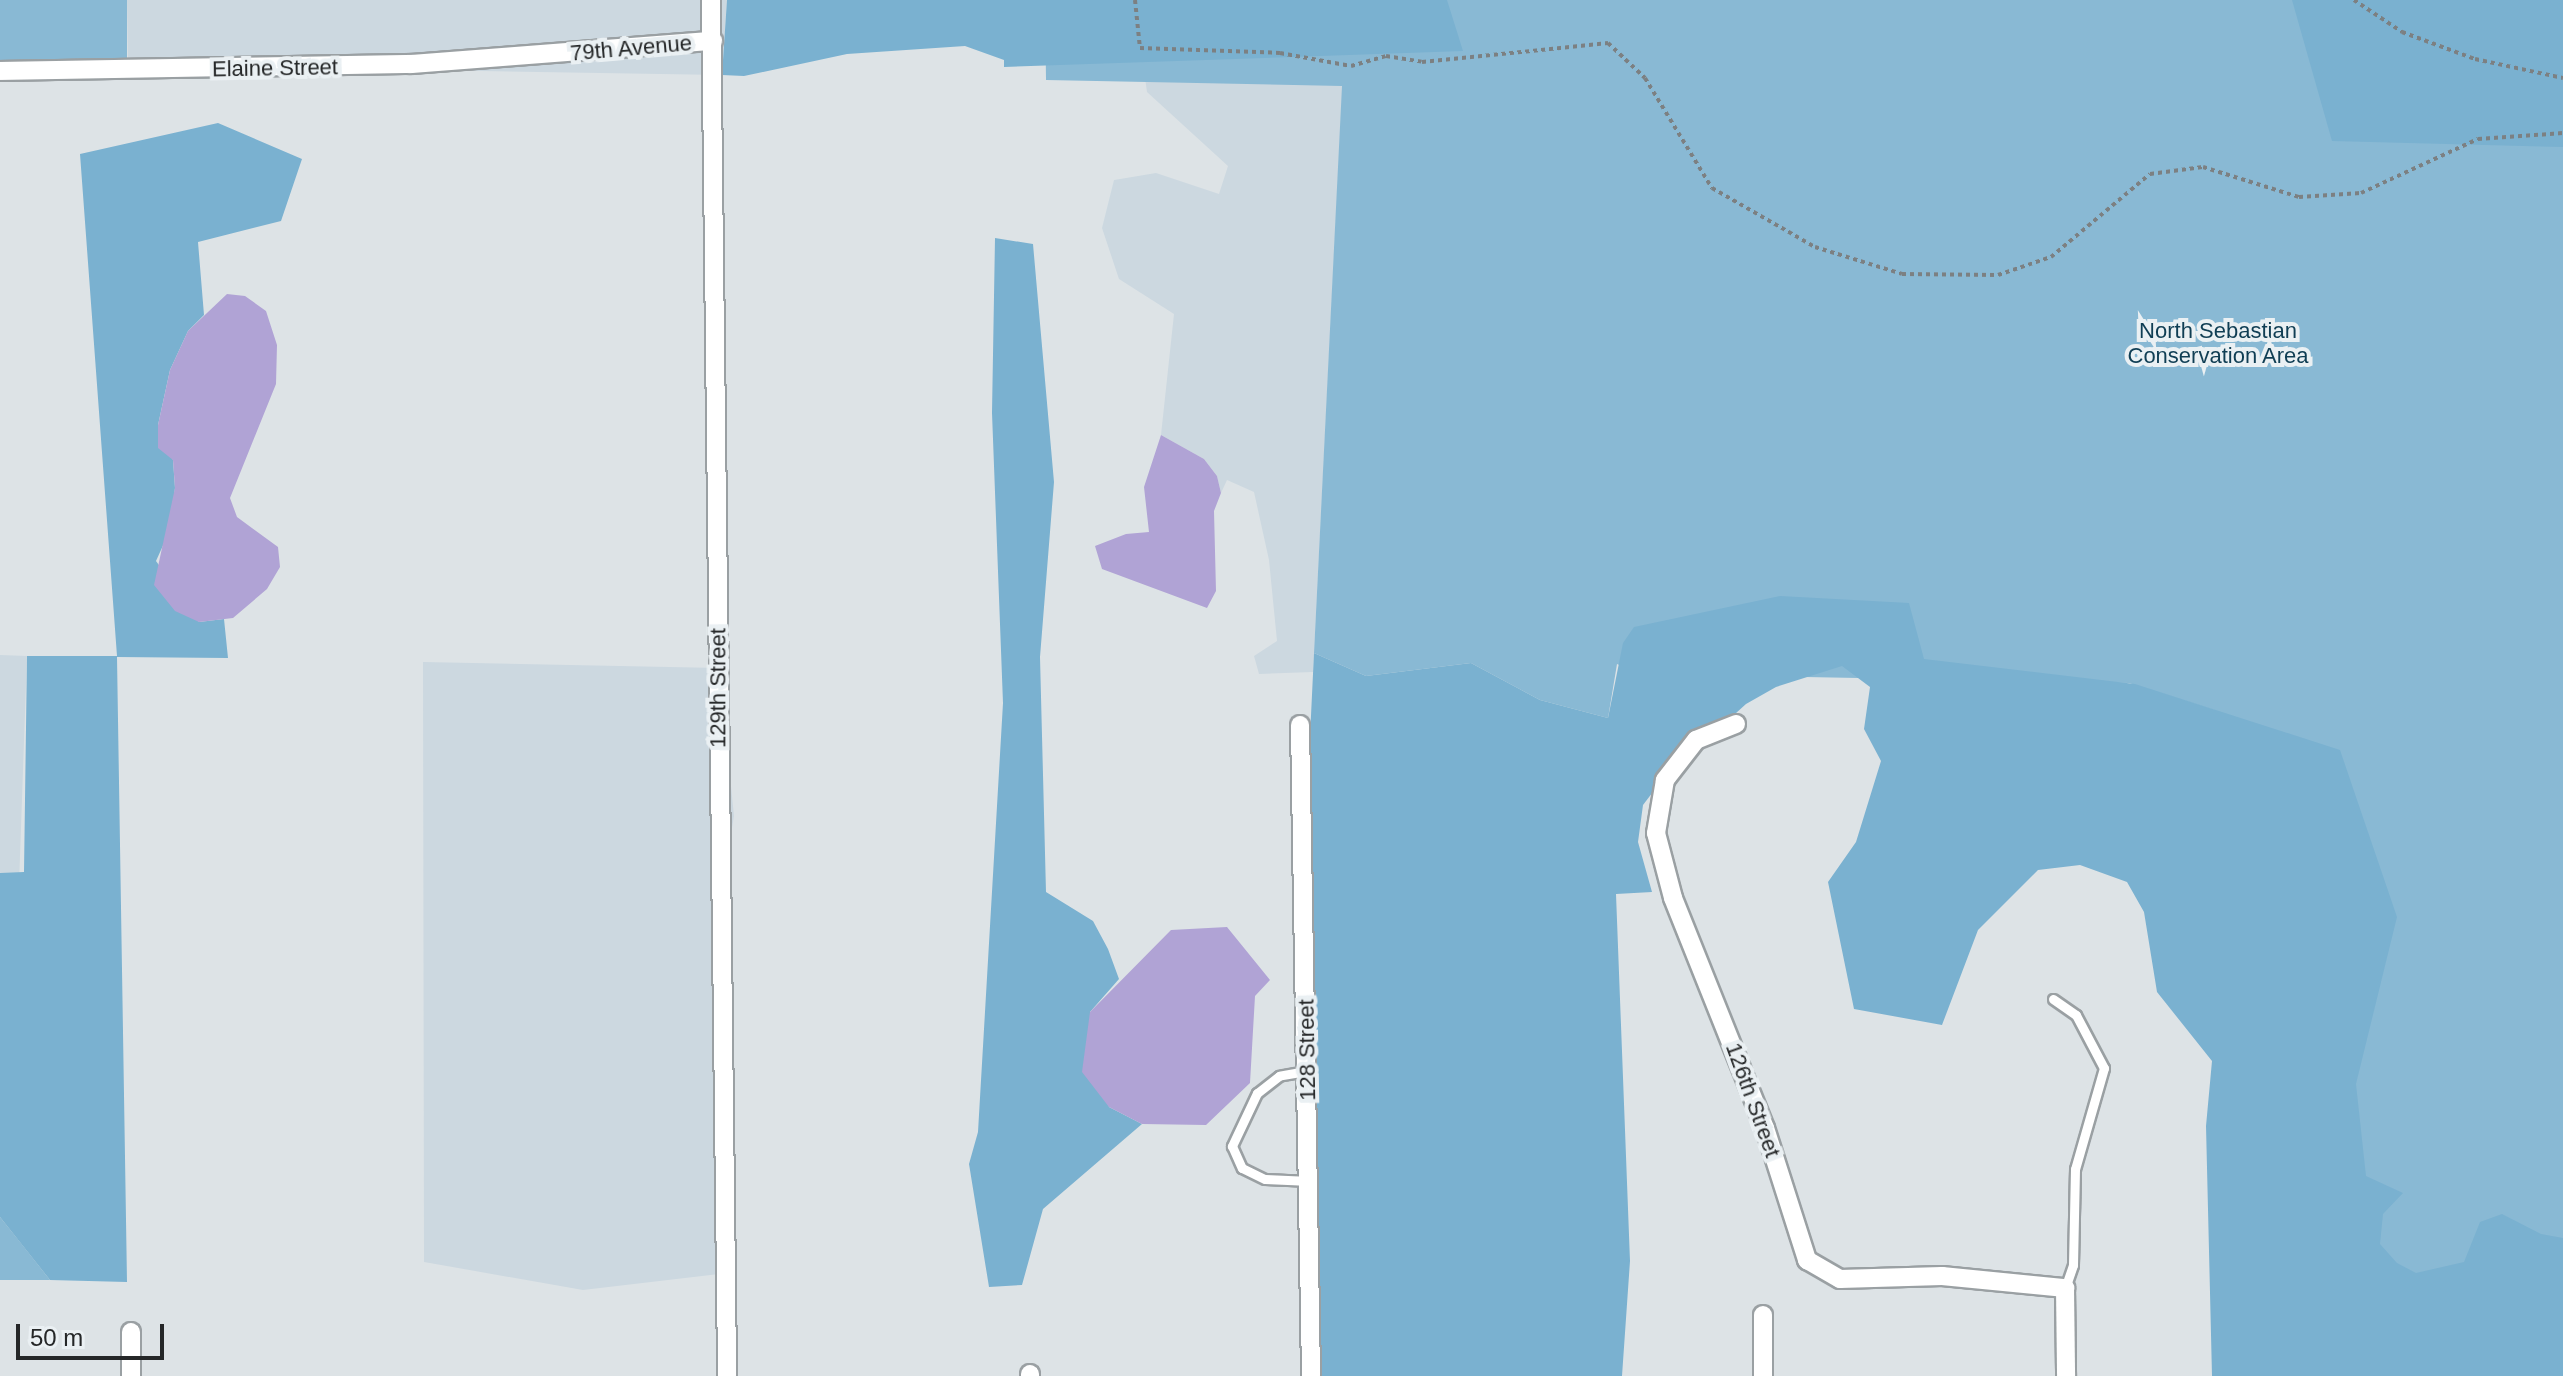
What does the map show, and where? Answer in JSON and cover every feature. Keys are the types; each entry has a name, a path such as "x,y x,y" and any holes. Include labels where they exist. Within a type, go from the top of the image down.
{"street":[{"name":"129th Street","path":"711,0 727,1376"},
{"name":"79th Avenue","path":"550,55 713,41"},
{"name":"Elaine Street","path":"0,71 411,64 550,55"},
{"name":"126th Street","path":"1736,724 1696,740 1665,780 1656,833 1673,898 1765,1128 1807,1260 1840,1279 1942,1276 2065,1288"},
{"name":"128 Street","path":"1300,725 1311,1376"},
{"path":"2065,1288 2066,1376"},
{"path":"1763,1315 1763,1376"},
{"path":"131,1332 131,1376"}],"lane":[{"path":"2053,999 2076,1015 2104,1068 2075,1169 2073,1265 2065,1288"},
{"path":"1307,1070 1279,1076 1257,1093 1232,1146 1242,1168 1265,1179 1310,1181"}],"path":[{"path":"1135,0 1140,48 1280,53 1351,66 1386,56 1422,62 1608,43 1645,78 1712,188 1815,247 1902,274 1998,275 2051,257 2150,174 2203,167 2299,197 2361,193 2478,139 2563,133"},
{"path":"2354,0 2402,32 2475,59 2563,78"}],"shaded area":[{"path":"127,0 727,0 722,75 128,65"},
{"path":"727,0 1447,0 1463,51 1004,67 1004,60 965,46 847,54 744,76 722,75"},
{"path":"2292,0 2563,0 2563,147 2332,141"},
{"path":"1344,58 1313,672 1259,674 1254,656 1277,641 1269,560 1254,492 1227,480 1221,493 1217,476 1204,459 1161,435 1174,314 1119,279 1102,228 1114,180 1156,173 1219,194 1228,166 1147,92 1143,63"},
{"path":"218,123 302,159 281,221 198,242 204,315 188,331 170,370 158,425 173,460 175,488 170,530 156,561 199,622 224,619 228,658 117,657 127,1282 50,1280 0,1217 0,873 24,872 27,656 117,656 80,154"},
{"path":"995,238 1033,244 1054,482 1040,657 1046,892 1093,921 1108,949 1119,979 1090,1012 1109,1107 1142,1124 1043,1209 1022,1285 989,1287 969,1164 978,1132 1003,703 992,413"},
{"path":"227,294 245,296 266,311 277,345 276,384 230,498 237,517 278,547 280,567 267,589 233,618 199,622 175,611 154,585 175,488 173,460 158,448 158,425 170,370 188,331"},
{"path":"1161,435 1204,459 1217,476 1221,493 1214,511 1216,591 1207,608 1102,569 1095,546 1126,534 1149,532 1144,487"},
{"path":"1780,596 1909,603 1924,659 2135,684 2340,750 2397,917 2356,1084 2366,1176 2403,1193 2383,1214 2380,1244 2397,1263 2416,1273 2464,1262 2480,1222 2502,1214 2541,1234 2563,1238 2563,1376 2212,1376 2206,1126 2212,1061 2157,992 2144,912 2127,882 2080,865 2038,870 1978,930 1942,1025 1854,1009 1828,882 1856,842 1881,761 1864,729 1870,687 1842,666 1776,687 1746,704 1662,780 1643,805 1638,842 1652,892 1616,894 1630,1261 1622,1376 1302,1376 1306,820 1314,653 1366,676 1471,663 1540,700 1608,718 1623,643 1634,627"},
{"path":"0,655 27,656 19,874 0,873"},
{"path":"423,662 719,668 734,816 725,870 736,1272 583,1290 424,1262"},
{"path":"1227,927 1270,980 1255,996 1250,1083 1206,1125 1142,1124 1109,1107 1082,1072 1090,1012 1171,930"}],"green space":[{"path":"0,0 127,0 127,64 0,64"},
{"name":"North Sebastian Conservation Area","path":"1045,0 2563,0 2563,1376 2223,1376 2214,710 2129,683 1640,674 1617,664 1608,718 1540,700 1471,663 1366,676 1314,653 1342,86 1046,80"},
{"path":"0,1217 20,1242 50,1280 0,1280"}]}
